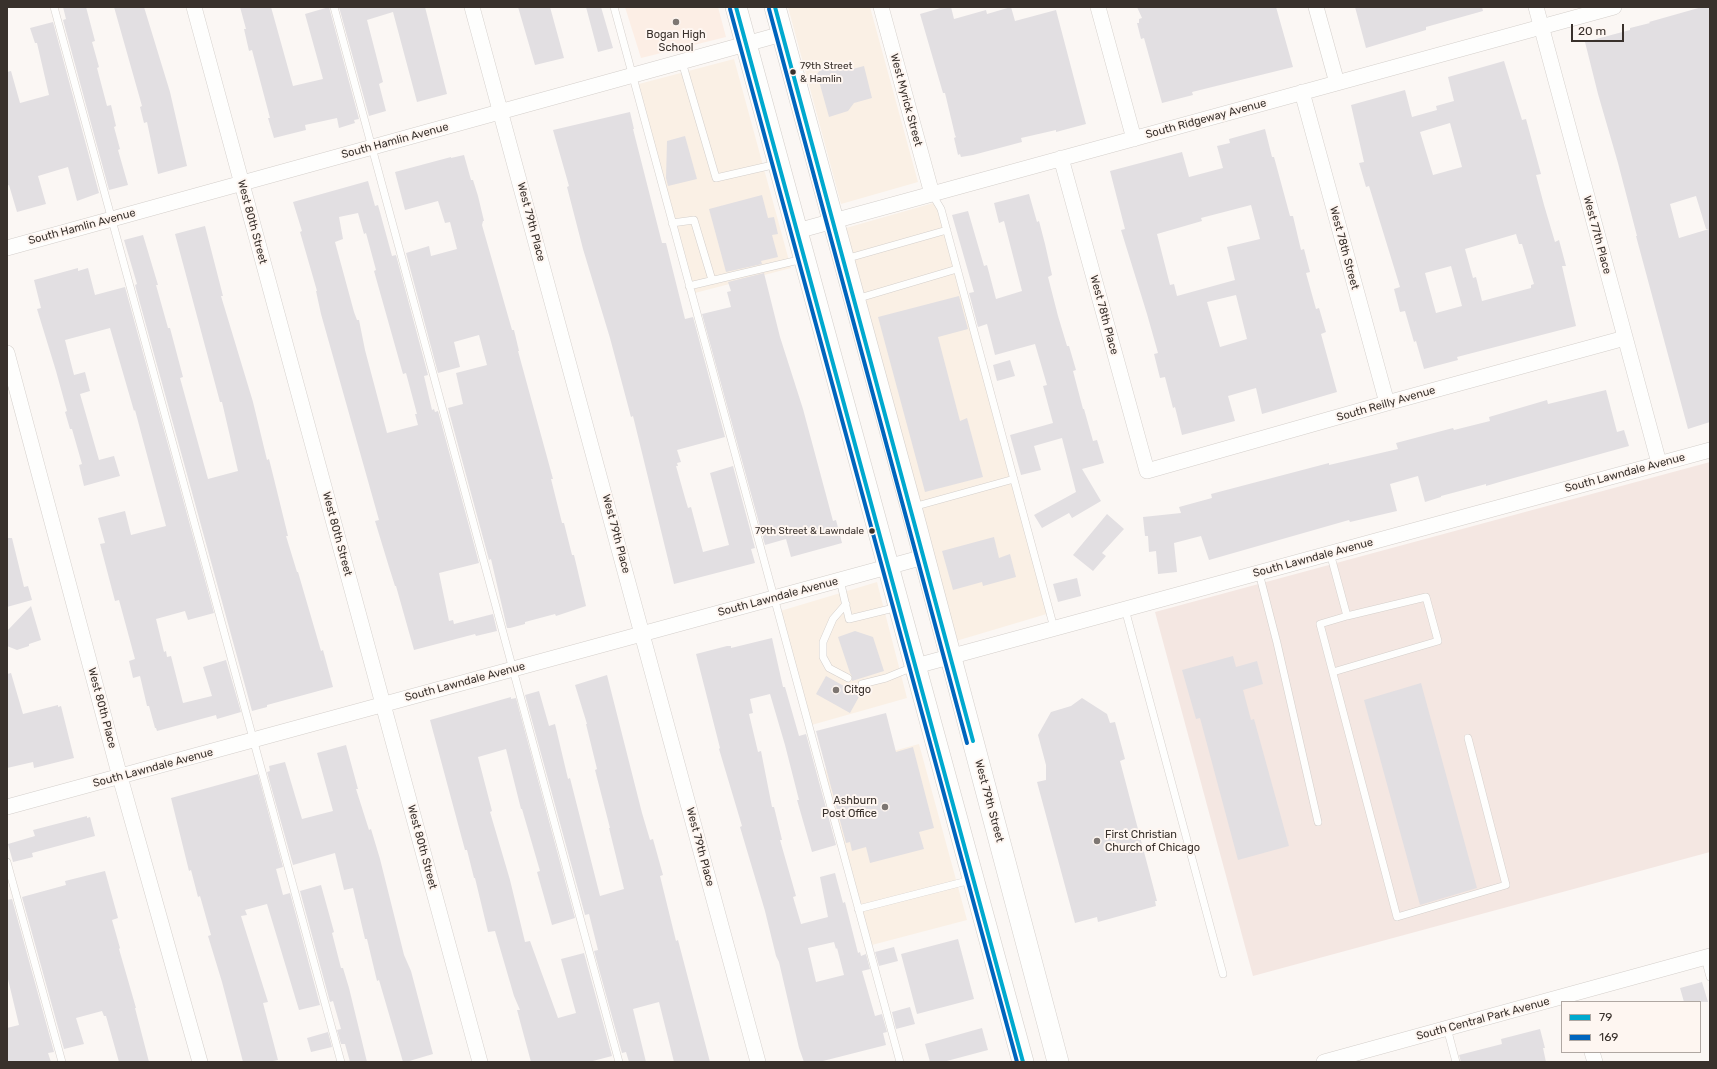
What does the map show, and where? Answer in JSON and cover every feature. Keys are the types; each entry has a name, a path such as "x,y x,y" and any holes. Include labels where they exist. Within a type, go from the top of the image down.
{"main road":[{"path":"736,7 1023,1062"},
{"name":"West 79th Street","path":"775,7 951,656 1058,1062"}],"street":[{"name":"West 80th Street","path":"194,7 480,1062"},
{"name":"West 79th Place","path":"472,7 758,1062"},
{"name":"West Myrick Street","path":"881,7 932,194"},
{"path":"1098,7 1134,138"},
{"path":"1316,7 1338,83"},
{"name":"West 77th Place","path":"1536,7 1659,464"},
{"name":"South Ridgeway Avenue","path":"797,231 1614,7"},
{"name":"South Hamlin Avenue","path":"7,248 782,34"},
{"name":"West 78th Street","path":"1302,92 1387,403"},
{"name":"West 78th Place","path":"1061,158 1147,471"},
{"name":"South Reilly Avenue","path":"1147,471 1625,338"},
{"name":"West 80th Place","path":"7,353 120,777 200,1062"},
{"name":"South Lawndale Avenue","path":"916,666 1710,450"},
{"name":"South Lawndale Avenue","path":"7,807 924,557"},
{"name":"South Central Park Avenue","path":"1324,1062 1447,1028 1577,997 1707,957"}],"lane":[{"path":"54,7 341,1062"},
{"path":"334,7 618,1062"},
{"path":"614,7 900,1062"},
{"path":"682,62 716,178 779,164"},
{"path":"932,194 941,209 947,230 1054,628"},
{"path":"672,223 694,220 712,280"},
{"path":"843,260 947,230"},
{"path":"689,286 805,258"},
{"path":"854,300 957,269"},
{"path":"911,507 1014,479"},
{"path":"1330,553 1347,616"},
{"path":"1259,572 1277,643 1318,822"},
{"path":"840,580 850,619 900,606"},
{"path":"1333,672 1438,641 1426,597 1320,624 1397,918 1506,885 1468,738"},
{"path":"846,604 833,619 823,642 822,657 829,668 848,678"},
{"path":"1125,609 1223,974"},
{"path":"862,684 886,678 916,666"},
{"path":"7,862 62,1062"},
{"path":"858,909 973,879"},
{"path":"1707,957 1710,977"},
{"path":"1447,1028 1456,1062"}],"shaded area":[{"name":"Bogan High School","path":"625,7 718,7 726,37 641,58"},
{"path":"788,7 870,7 918,182 841,204"},
{"path":"734,59 791,268 691,294 635,85"},
{"path":"937,202 1050,613 956,641 846,228"},
{"path":"1710,462 1710,852 1253,976 1155,612"},
{"path":"877,582 907,698 808,726 777,612"},
{"path":"919,744 967,920 868,946 820,771"}],"building":[{"path":"63,7 86,7 95,41 92,42 99,67 97,68 107,106 111,105 116,126 114,127 120,149 118,150 128,185 109,190 63,20 66,19"},
{"path":"114,7 144,7 170,92 187,166 158,174 147,122 144,123 140,107 142,106"},
{"path":"240,7 271,7 293,86 323,79 305,14 329,7 359,119 354,120 355,123 339,128 337,118 305,125 306,130 274,138 252,50 249,51 244,29 246,29"},
{"path":"339,7 425,7 447,94 417,102 393,12 367,20 383,82 379,84 386,111 369,116"},
{"path":"518,7 550,7 564,58 535,65"},
{"path":"586,7 601,7 613,48 598,52"},
{"path":"944,7 951,7 954,19 986,10 987,14 1011,7 1015,21 1056,10 1086,124 1056,132 1056,130 1021,138 1022,142 973,155 961,157 960,154 958,155 954,138 956,137 945,93 943,93 920,14"},
{"path":"1137,7 1276,7 1293,67 1192,92 1193,95 1162,103 1144,38 1141,39 1137,23 1139,23 1139,19 1142,18"},
{"path":"1355,7 1482,7 1483,11 1426,27 1426,30 1366,48"},
{"path":"1702,7 1710,7 1710,422 1688,429 1585,42 1630,30 1630,28 1650,23 1649,22","holes":["1696,196 1706,229 1709,229 1679,238 1670,204"]},
{"path":"53,22 99,193 77,201 68,167 38,176 46,204 17,212 9,185 7,186 7,72 11,71 20,103 49,95 37,43 35,43 30,28"},
{"path":"1504,61 1522,120 1526,119 1541,174 1536,175 1555,242 1559,240 1566,266 1562,266 1576,326 1457,357 1458,360 1424,369 1405,311 1400,312 1394,289 1400,287 1369,186 1366,187 1359,163 1364,162 1351,105 1405,90 1412,117 1437,110 1436,106 1454,101 1448,77","holes":["1450,123 1462,167 1433,175 1420,132","1516,234 1519,244 1522,244 1534,284 1531,285 1531,288 1482,301 1476,277 1473,278 1465,249","1451,266 1462,306 1436,313 1425,273"]},
{"path":"835,65 845,71 864,66 872,98 854,103 848,111 829,117 817,74 821,69"},
{"path":"630,112 662,243 666,243 685,319 693,317 725,437 677,450 681,462 677,463 678,466 676,466 685,498 688,508 691,507 703,552 729,545 710,473 733,466 755,548 751,549 755,563 674,584 633,416 631,417 610,338 583,249 567,187 569,186 553,130"},
{"path":"1265,129 1290,216 1293,216 1301,250 1304,249 1310,272 1306,273 1316,309 1319,308 1326,332 1321,334 1337,392 1262,414 1256,388 1228,396 1235,421 1182,435 1165,377 1160,378 1154,354 1158,353 1121,230 1125,229 1110,171 1182,152 1189,177 1223,168 1217,146 1230,143 1229,139","holes":["1251,205 1260,239 1227,247 1235,280 1177,296 1174,284 1170,285 1157,234 1202,221 1201,218","1236,295 1247,339 1220,347 1207,302"]},
{"path":"685,136 697,179 668,186 666,178 667,141"},
{"path":"464,155 471,180 473,180 478,196 484,221 482,225 512,330 514,330 518,351 553,479 551,479 562,523 564,523 572,555 574,555 586,606 556,616 555,614 525,622 525,624 510,628 507,628 491,559 489,560 448,408 463,404 456,373 487,365 479,335 454,342 460,367 438,373 406,253 429,246 431,256 457,249 450,222 445,223 438,201 405,210 395,172"},
{"path":"368,181 375,206 378,205 392,256 396,255 428,375 424,376 432,410 434,409 435,412 438,411 479,563 439,573 449,621 453,620 454,624 493,614 497,631 476,636 475,634 414,650 396,586 375,521 379,520 321,314 317,291 300,232 302,231 293,202","holes":["358,213 364,234 366,233 376,270 374,271 403,374 406,373 417,414 415,414 418,425 387,433 365,350 359,320 357,320 354,312 335,242 343,239 339,217"]},
{"path":"1029,194 1037,222 1039,221 1045,244 1052,275 1048,277 1067,346 1069,346 1076,370 1073,371 1083,409 1093,441 1097,440 1104,463 1082,469 1101,501 1072,518 1069,513 1042,528 1034,515 1076,492 1062,438 1034,446 1041,470 1021,475 1010,435 1053,423 1043,386 1047,385 1035,344 995,355 987,324 978,327 969,293 974,292 952,215 968,211 984,266 987,265 996,299 1022,291 1004,221 999,223 994,203"},
{"path":"762,195 768,218 774,217 778,234 772,235 778,257 761,261 762,264 726,272 709,209"},
{"path":"205,226 223,296 221,296 253,402 267,460 269,459 288,536 286,536 321,651 323,650 333,687 267,705 267,707 252,711 124,240 143,235 158,285 156,285 168,328 170,328 183,377 180,378 208,479 238,471 222,402 220,402 175,234"},
{"path":"78,268 78,271 88,268 95,295 125,287 214,613 188,620 185,611 156,619 164,652 166,651 167,657 171,656 183,703 212,696 203,667 226,660 241,712 217,719 216,715 157,731 149,706 147,706 140,676 133,678 129,661 135,659 119,600 115,601 100,544 105,543 98,518 125,511 131,535 166,526 135,410 134,411 110,328 65,340 74,375 85,372 90,391 80,394 99,460 114,456 120,476 84,486 79,465 82,464 72,429 70,429 65,412 67,411 37,309 41,308 34,280"},
{"path":"764,273 780,337 803,409 833,521 836,520 842,543 791,557 786,539 765,545 702,314 731,307 727,292 731,291 728,282"},
{"path":"959,296 968,329 938,337 960,421 967,418 983,477 925,492 878,317"},
{"path":"1010,360 1015,376 997,381 993,365"},
{"path":"1606,390 1617,432 1624,430 1629,446 1486,486 1486,484 1441,496 1425,502 1418,476 1390,484 1397,511 1350,522 1349,520 1209,560 1201,536 1174,543 1177,572 1158,574 1156,551 1149,552 1148,536 1145,536 1143,517 1181,513 1179,507 1212,498 1211,494 1329,463 1329,465 1398,449 1396,443 1453,428 1454,430 1490,421 1489,417 1547,400 1548,404"},
{"path":"1107,514 1124,529 1102,553 1106,556 1093,571 1073,555"},
{"path":"994,537 999,558 1010,554 1016,577 983,586 982,582 953,590 942,551"},
{"path":"7,538 12,538 24,587 28,586 32,600 7,607"},
{"path":"1077,578 1081,596 1058,602 1053,584"},
{"path":"31,606 41,640 17,650 7,646 7,631"},
{"path":"855,631 873,637 884,671 852,681 852,676 838,637"},
{"path":"772,638 783,687 785,687 799,736 806,734 836,845 812,852 797,800 799,800 785,745 770,694 750,699 753,713 749,714 758,752 761,751 772,807 774,807 782,840 780,840 796,896 793,897 801,924 828,917 820,877 835,873 843,903 845,902 858,953 860,952 861,956 866,954 870,969 862,971 875,1016 882,1014 887,1032 883,1033 886,1045 819,1062 804,1062 799,1048 779,962 776,956 765,911 740,827 742,826 719,749 720,748 696,654 727,646 731,646 731,648","holes":["834,942 836,949 837,948 844,975 816,982 808,948"]},
{"path":"1233,656 1236,667 1257,661 1263,684 1243,690 1251,720 1254,719 1289,846 1238,860 1200,718 1196,719 1182,670"},
{"path":"11,673 23,714 58,705 58,707 61,706 74,758 34,768 33,762 7,768 7,674"},
{"path":"607,675 642,813 650,840 653,839 663,875 660,876 676,941 678,940 710,1062 674,1062 659,1002 633,1009 646,1062 629,1062 626,1052 622,1053 594,951 598,950 589,914 585,915 525,695 539,691 549,726 555,724 568,779 570,778 600,896 624,889 595,770 597,769 587,724 575,685"},
{"path":"826,676 860,695 850,713 816,694"},
{"path":"1421,683 1477,888 1420,905 1364,700"},
{"path":"511,697 511,699 516,698 575,918 552,925 537,872 540,871 521,809 506,749 478,757 492,811 490,812 510,880 525,942 530,941 558,1018 576,1013 561,959 584,953 612,1056 589,1062 531,1062 517,1010 520,1010 514,996 495,931 488,932 475,878 467,850 465,850 430,720"},
{"name":"First Christian Church of Chicago","path":"1082,698 1107,714 1110,723 1115,722 1125,759 1120,761 1157,901 1155,901 1156,906 1098,922 1097,917 1075,923 1037,782 1046,780 1046,765 1038,735 1051,712 1071,706"},
{"name":"Ashburn Post Office","path":"886,713 896,752 913,747 934,828 919,832 924,849 870,863 866,847 852,851 850,842 846,843 816,731"},
{"path":"346,745 358,789 356,789 369,830 371,829 380,859 404,955 411,971 433,1054 406,1062 403,1062 379,980 377,981 353,888 344,890 335,853 293,865 267,772 270,771 269,766 285,762 302,819 333,811 317,753"},
{"path":"258,774 283,867 276,869 283,895 290,893 320,1005 299,1010 267,904 245,910 247,915 241,916 268,1002 263,1003 278,1060 268,1062 243,1062 208,936 211,935 200,896 198,897 191,870 189,871 171,798"},
{"path":"87,816 87,818 90,817 95,836 32,853 33,857 13,862 8,844 35,836 33,830"},
{"path":"105,871 118,918 112,920 149,1062 119,1062 106,1016 104,1016 102,1011 76,1018 84,1044 64,1049 22,897 66,885 65,881"},
{"path":"321,885 334,932 332,933 341,968 343,968 349,988 367,1062 350,1062 345,1044 341,1044 337,1030 341,1029 333,1001 330,1002 300,891"},
{"path":"12,899 54,1052 48,1053 51,1062 7,1062 7,1028 19,1025 7,975 7,900"},
{"path":"958,939 974,999 917,1014 901,954"},
{"path":"894,947 898,961 879,966 875,952"},
{"path":"1702,982 1708,1002 1684,1001 1680,988"},
{"path":"910,1007 915,1024 896,1029 892,1012"},
{"path":"982,1028 988,1050 943,1062 930,1062 925,1044"},
{"path":"1540,1029 1545,1048 1543,1048 1546,1062 1461,1062 1459,1055 1502,1044 1501,1039"},
{"path":"328,1032 332,1047 311,1052 307,1038"}],"transit line":[{"name":"79","path":"736,7 1023,1062"},
{"name":"79","path":"775,7 973,741"},
{"name":"169","path":"730,9 1017,1062"},
{"name":"169","path":"769,9 967,743"}],"place":[{"name":"Bogan High School","path":"676,22"},
{"name":"79th Street & Hamlin","path":"793,72"},
{"name":"79th Street & Lawndale","path":"872,531"},
{"name":"Citgo","path":"836,690"},
{"name":"Ashburn Post Office","path":"885,807"},
{"name":"First Christian Church of Chicago","path":"1097,841"}]}
